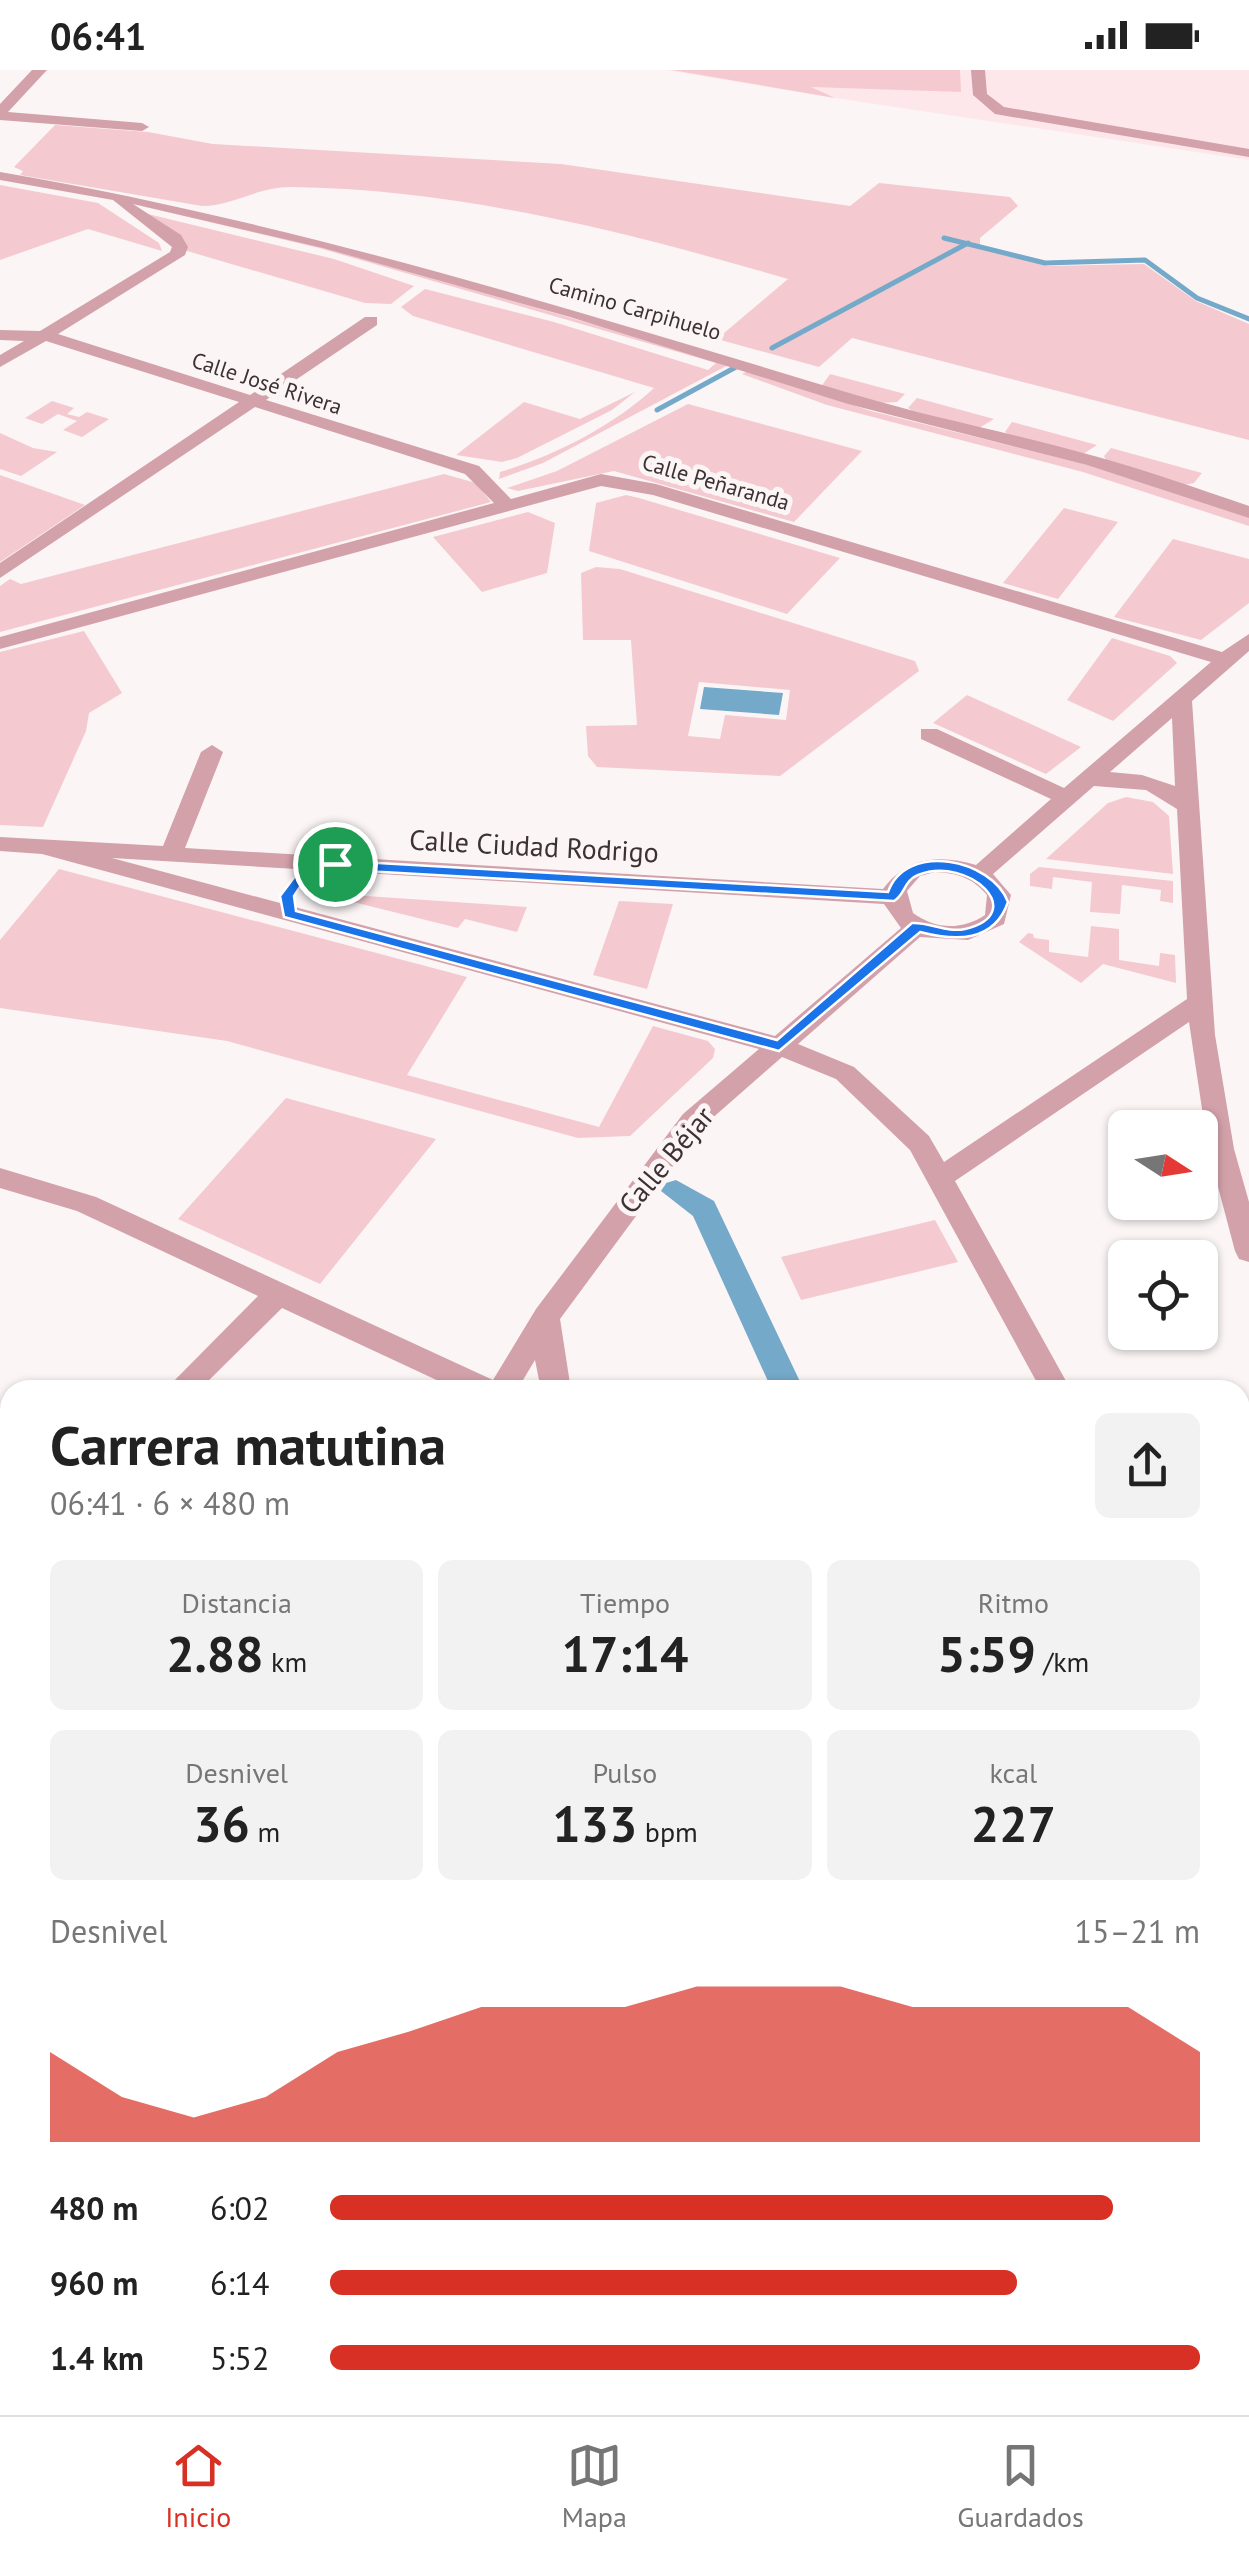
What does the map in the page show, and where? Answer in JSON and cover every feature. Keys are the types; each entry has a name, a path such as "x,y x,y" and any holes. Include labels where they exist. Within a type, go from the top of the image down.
{"street":[{"path":"0,92 21,70"},
{"path":"0,114 40,70"},
{"path":"978,70 980,96 1000,111 1249,152"},
{"path":"0,114 142,127"},
{"name":"Camino Carpihuelo","path":"0,176 308,239 576,312 854,400 1093,461 1249,512"},
{"path":"0,362 177,255 180,247 174,238 115,198"},
{"path":"0,572 371,322"},
{"name":"Calle José Rivera","path":"0,335 46,336 472,470 506,504"},
{"name":"Calle Peñaranda","path":"5,639 601,480 618,481 1226,660"},
{"path":"979,874 1249,640"},
{"path":"1181,699 1198,1003 1222,1149 1249,1252"},
{"path":"929,734 1069,799"},
{"path":"171,855 212,752"},
{"path":"1092,779 1145,782 1175,794 1186,805"},
{"name":"Calle Ciudad Rodrigo","path":"0,844 894,897"},
{"path":"44,847 815,1058 868,1091 920,1143 1051,1380"},
{"path":"289,914 287,896 308,863"},
{"path":"946,865 979,874 996,888 1001,902 989,924 972,932 950,935 917,927 899,912 894,897 899,882 923,867 946,865"},
{"name":"Calle Béjar","path":"508,1380 546,1317 692,1121 917,927"},
{"path":"940,1178 1198,1003"},
{"path":"1144,1040 1173,1043 1206,1062"},
{"path":"0,1178 86,1204 465,1380"},
{"path":"190,1380 279,1293"},
{"path":"546,1317 546,1342 554,1380"}],"shaded area":[{"path":"666,70 1249,70 1249,160 835,98"},
{"path":"672,70 960,70 961,92 811,87 835,98"},
{"path":"55,125 148,132 213,144 561,164 850,206 879,183 1010,197 1018,206 980,238 980,247 1048,266 1144,264 1196,301 1249,324 1249,440 852,338 819,367 717,339 788,279 542,216 417,196 291,187 202,206 20,175 23,171 14,167"},
{"path":"0,185 98,203 159,243 162,251 88,229 0,260"},
{"path":"133,204 324,246 730,364 543,463 499,479 500,472 562,448 601,427 654,388 413,316 401,307 425,289 554,322 708,370 716,363 319,248"},
{"path":"148,214 334,259 414,286 391,304 365,303 187,251 181,237"},
{"path":"748,371 871,411 1088,465 1249,517 1249,526 1083,472 827,405 742,374"},
{"path":"830,374 905,394 897,402 880,403 821,387"},
{"path":"635,392 612,410 517,458 502,462 456,455 524,402 580,419"},
{"path":"917,398 994,419 979,428 913,411 908,408"},
{"path":"52,401 74,408 67,414 79,417 87,412 109,419 82,437 63,430 77,421 58,414 42,424 25,418"},
{"path":"688,404 862,451 794,522 614,471 518,491 507,488 557,471"},
{"path":"1012,422 1097,445 1083,454 1012,437 1005,432"},
{"path":"0,433 33,448 57,452 21,476 0,469"},
{"path":"1111,448 1202,473 1194,483 1184,485 1106,460 1104,456"},
{"path":"444,474 476,483 491,502 0,632 0,586 10,579 21,584"},
{"path":"0,475 85,505 0,562"},
{"path":"626,495 840,558 787,614 589,551 596,503"},
{"path":"1064,508 1118,522 1058,599 1003,583"},
{"path":"528,512 555,523 547,573 482,592 433,537"},
{"path":"1173,539 1249,559 1249,603 1201,640 1114,617"},
{"path":"596,567 620,569 915,661 919,671 780,776 597,767 588,756 586,726 637,725 631,640 583,640 581,573","holes":["699,682 790,690 786,720 725,715 720,739 688,736"]},
{"path":"84,631 122,693 89,713 86,731 43,827 0,825 0,652"},
{"path":"1112,638 1170,656 1177,663 1113,721 1067,700"},
{"path":"967,695 1081,747 1046,774 933,723"},
{"path":"1126,797 1153,802 1169,816 1173,874 1046,859 1108,803"},
{"path":"1039,867 1173,881 1173,903 1160,901 1161,890 1122,885 1120,914 1090,912 1092,882 1053,877 1052,889 1030,886 1030,874"},
{"path":"59,869 467,977 407,1075 599,1127 653,1026 708,1041 715,1049 713,1058 630,1136 578,1138 227,1041 0,1008 0,940"},
{"path":"321,894 527,907 517,932 465,919 458,928"},
{"path":"619,901 673,904 647,989 593,975"},
{"path":"1091,926 1119,929 1119,960 1159,966 1160,953 1175,955 1176,983 1103,964 1081,983 1019,942 1028,933 1033,934 1034,938 1049,940 1049,952 1088,957"},
{"path":"286,1098 436,1139 320,1284 178,1219"},
{"path":"935,1220 958,1262 801,1300 781,1257"}],"water":[{"path":"704,687 783,693 779,715 700,709"}],"waterway":[{"path":"944,238 967,244"},
{"path":"772,348 967,244"},
{"path":"967,244 1045,263 1145,260 1197,298 1249,319"},
{"path":"657,410 736,367"},
{"path":"676,1191 704,1209 783,1380"}],"route":[{"path":"308,863 335,864 894,897 894,889 912,871 946,865 969,870 988,880 1001,902 996,918 972,932 950,935 917,927 779,1046 289,914 287,896 308,863"}]}
